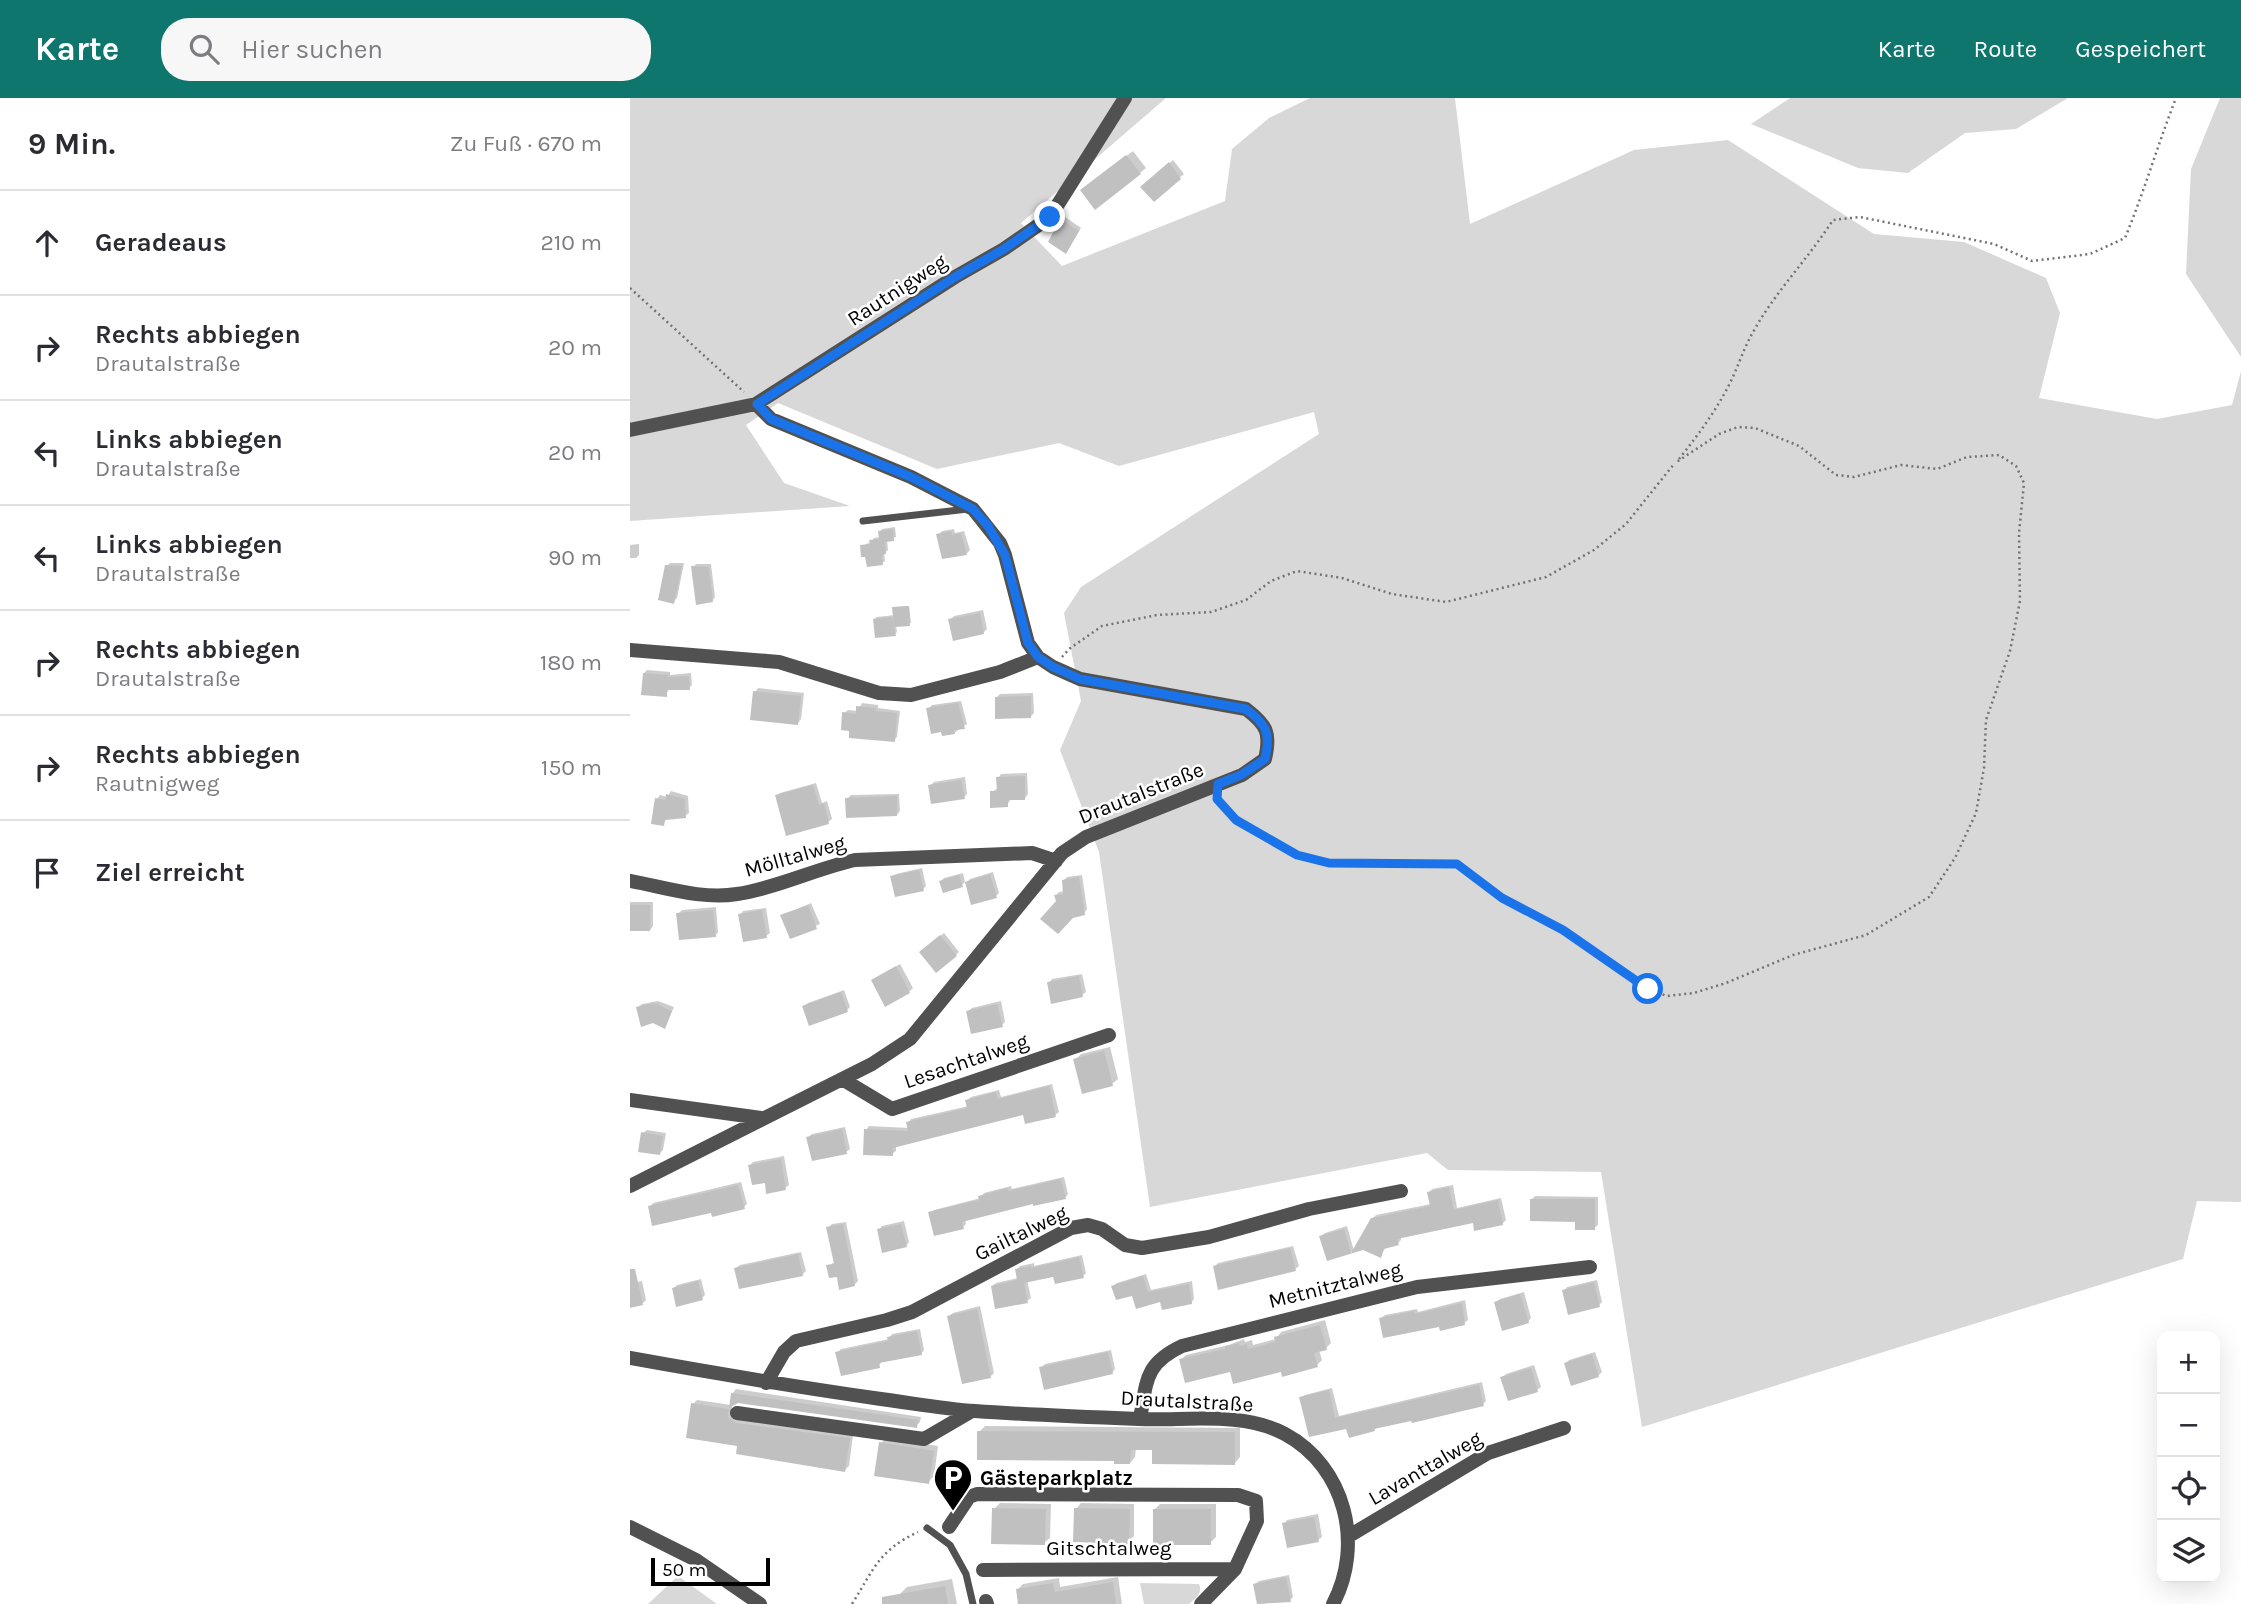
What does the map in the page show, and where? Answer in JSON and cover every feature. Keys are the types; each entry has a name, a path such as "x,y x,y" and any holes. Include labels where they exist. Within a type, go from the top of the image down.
{"street":[{"name":"Rautnigweg","path":"630,430 757,404 955,277 1004,249 1050,217 1125,98"},
{"path":"630,650 779,662 879,693 911,695 1000,672 1038,657 1028,643 1005,555 988,526 973,509 911,477 771,419 757,404"},
{"name":"Drautalstraße","path":"630,1186 873,1064 910,1039 1056,861 1086,836 1241,775 1265,759 1269,741 1263,722 1246,709 1080,679 1038,657"},
{"name":"Mölltalweg","path":"630,881 708,895 734,895 855,860 1031,853 1056,861"},
{"name":"Lesachtalweg","path":"842,1079 891,1109 1109,1035"},
{"path":"630,1100 761,1118"},
{"name":"Gailtalweg","path":"766,1383 784,1352 796,1340 912,1312 1070,1228 1088,1225 1102,1229 1125,1245 1142,1248 1209,1237 1309,1209 1401,1191"},
{"name":"Metnitztalweg","path":"1140,1419 1147,1381 1154,1364 1166,1353 1182,1346 1417,1287 1590,1267"},
{"name":"Drautalstraße","path":"630,1358 766,1383 972,1411 1140,1419 1230,1420 1256,1424 1285,1434 1327,1472 1340,1496 1349,1536 1348,1559 1340,1591 1333,1604"},
{"path":"737,1413 924,1439 972,1411"},
{"name":"Lavanttalweg","path":"1349,1536 1488,1453 1564,1429"},
{"path":"949,1527 969,1497 977,1494 1238,1495 1256,1500 1257,1521 1235,1569 1200,1604"},
{"path":"630,1527 696,1560 761,1604"},
{"name":"Gitschtalweg","path":"983,1570 1235,1569"}],"lane":[{"path":"863,521 973,509"},
{"path":"927,1528 950,1545 982,1603"}],"path":[{"path":"1053,667 1069,649 1102,626 1157,615 1211,612 1246,600 1271,581 1297,571 1342,578 1392,594 1446,602 1546,577 1594,550 1626,524 1705,427 1729,385 1751,334 1833,220 1860,218 1994,244 2032,261 2090,254 2125,238 2176,98"},
{"path":"630,288 757,404"},
{"path":"1218,784 1217,799 1236,820 1297,855 1329,863 1457,864 1502,898 1563,930 1648,989 1667,996 1694,993 1726,983 1793,955 1866,935 1928,897 1955,858 1976,813 1983,768 1986,720 2013,639 2020,601 2019,533 2024,483 2016,466 1999,455 1967,457 1937,469 1901,465 1854,477 1836,475 1799,446 1755,428 1738,427 1719,434 1675,463"},
{"path":"852,1604 876,1561 898,1541 927,1528"}],"shaded area":[{"path":"630,98 1166,98 1021,223 1062,266 1225,201 1232,149 1269,118 1310,98 1455,98 1470,224 1634,150 1728,140 1874,234 1964,242 2046,278 2060,313 2039,398 2157,419 2232,405 2241,371 2241,1202 2197,1201 2183,1259 1642,1427 1601,1172 1448,1170 1427,1153 1150,1207 1099,852 1060,750 1081,701 1064,613 1081,587 1319,434 1314,412 1119,466 1059,443 937,469 778,403 746,425 784,483 850,506 630,521"},
{"path":"1790,98 2068,98 2016,129 1965,133 1908,173 1858,168 1751,124"},
{"path":"2220,98 2241,98 2241,357 2186,274 2191,169"},
{"path":"678,1576 717,1604 648,1604"},
{"path":"1140,1583 1199,1584 1200,1590 1189,1604 1144,1604"}],"building":[{"path":"1126,155 1141,174 1095,210 1080,190"},
{"path":"1169,162 1181,179 1154,202 1140,187"},
{"path":"1060,219 1079,231 1066,254 1048,242"},
{"path":"893,529 894,541 885,542 883,565 867,567 865,557 861,557 860,545 879,539 878,531"},
{"path":"951,531 952,535 961,533 967,555 942,559 936,534"},
{"path":"665,565 682,566 674,604 658,600"},
{"path":"691,566 709,567 713,602 696,605"},
{"path":"909,606 910,626 894,627 892,607"},
{"path":"980,613 984,634 953,641 948,619"},
{"path":"892,617 896,636 875,638 873,619"},
{"path":"643,673 668,677 689,676 690,690 667,690 667,697 641,695"},
{"path":"753,691 801,696 798,725 750,720"},
{"path":"1031,696 1031,718 995,719 995,697"},
{"path":"958,703 965,729 954,730 955,734 942,736 941,732 931,734 926,708"},
{"path":"856,706 897,713 895,742 849,738 849,731 841,730 842,712 856,714"},
{"path":"1025,776 1025,800 1008,800 1008,807 990,808 990,791 997,791 996,777"},
{"path":"961,780 965,799 931,804 928,785"},
{"path":"813,785 819,805 824,803 829,824 786,836 775,795"},
{"path":"666,794 685,799 686,818 665,820 664,826 651,824 655,798 665,800"},
{"path":"897,796 897,816 846,818 845,798"},
{"path":"919,870 924,891 895,897 890,876"},
{"path":"990,874 997,898 971,905 965,882"},
{"path":"959,875 963,887 943,893 939,881"},
{"path":"1079,877 1085,915 1073,918 1058,934 1040,919 1056,901 1054,895 1063,894 1062,880"},
{"path":"630,905 650,905 650,931 630,931"},
{"path":"808,905 817,929 790,939 780,915"},
{"path":"713,910 716,937 679,940 676,913"},
{"path":"762,910 767,938 743,942 738,914"},
{"path":"940,935 957,956 936,973 919,952"},
{"path":"896,966 910,993 885,1007 871,980"},
{"path":"1079,976 1083,997 1051,1004 1047,982"},
{"path":"841,992 848,1012 809,1026 802,1006"},
{"path":"654,1003 672,1011 665,1029 653,1023 641,1027 636,1007"},
{"path":"997,1004 1003,1027 971,1034 966,1011"},
{"path":"1104,1051 1113,1086 1082,1094 1073,1059"},
{"path":"1049,1086 1056,1117 1025,1124 1023,1115 893,1148 893,1156 863,1155 864,1129 908,1131 906,1122 967,1108 965,1100 996,1092 998,1099"},
{"path":"842,1129 847,1154 812,1161 806,1137"},
{"path":"641,1132 663,1136 660,1155 638,1152"},
{"path":"781,1159 786,1190 766,1194 765,1183 752,1185 748,1165"},
{"path":"1061,1179 1066,1199 1033,1204 962,1222 964,1229 934,1236 928,1212 979,1200 978,1196 1008,1188 1008,1191"},
{"path":"738,1185 745,1209 712,1217 711,1213 652,1226 648,1206"},
{"path":"1449,1187 1454,1210 1498,1200 1503,1225 1474,1231 1473,1223 1397,1239 1399,1245 1384,1249 1381,1258 1363,1250 1327,1261 1319,1236 1344,1229 1351,1253 1371,1218 1430,1206 1427,1192"},
{"path":"1530,1199 1595,1199 1595,1230 1575,1230 1575,1222 1530,1221"},
{"path":"843,1224 855,1286 839,1290 837,1277 829,1278 826,1265 834,1264 826,1227"},
{"path":"901,1224 907,1247 882,1253 877,1229"},
{"path":"1290,1248 1296,1271 1218,1290 1213,1266"},
{"path":"798,1254 803,1276 739,1289 734,1268"},
{"path":"1079,1257 1084,1278 1055,1284 1053,1277 1024,1283 1028,1303 995,1309 991,1286 1017,1280 1015,1269"},
{"path":"630,1269 635,1269 643,1305 630,1308"},
{"path":"1143,1276 1148,1292 1189,1284 1192,1304 1162,1310 1160,1302 1136,1309 1132,1296 1116,1300 1111,1286"},
{"path":"698,1281 703,1300 676,1307 672,1288"},
{"path":"1594,1282 1600,1307 1568,1315 1562,1290"},
{"path":"1520,1294 1529,1323 1502,1331 1494,1302"},
{"path":"1462,1303 1465,1325 1383,1338 1379,1318 1414,1311 1415,1314"},
{"path":"977,1309 991,1378 962,1384 947,1316"},
{"path":"1320,1325 1327,1350 1314,1353 1318,1367 1282,1377 1281,1372 1233,1384 1230,1372 1185,1383 1179,1359 1225,1349 1225,1346 1239,1343 1240,1346 1247,1344 1248,1349 1275,1342 1274,1337"},
{"path":"917,1331 922,1355 879,1363 880,1368 841,1376 835,1352 888,1341 887,1337"},
{"path":"1108,1352 1113,1374 1044,1390 1039,1367"},
{"path":"1592,1354 1599,1377 1571,1386 1564,1363"},
{"path":"1531,1368 1538,1392 1508,1401 1500,1377"},
{"path":"1479,1385 1484,1406 1374,1429 1375,1431 1349,1438 1346,1429 1309,1437 1299,1397 1329,1390 1335,1418"},
{"path":"731,1393 918,1420 917,1428 738,1403 729,1408"},
{"path":"691,1403 729,1409 728,1417 736,1423 850,1438 845,1472 736,1454 737,1446 686,1438"},
{"path":"977,1431 1235,1432 1235,1465 1152,1464 1152,1450 1131,1450 1130,1464 1114,1464 1114,1461 977,1460"},
{"path":"879,1442 934,1451 929,1484 874,1476"},
{"path":"992,1508 1046,1509 1045,1545 991,1544"},
{"path":"1074,1508 1130,1509 1129,1544 1073,1542"},
{"path":"1153,1509 1211,1509 1211,1545 1153,1545"},
{"path":"1314,1517 1319,1542 1287,1548 1282,1523"},
{"path":"1286,1577 1291,1602 1257,1604 1253,1584"},
{"path":"1113,1582 1116,1604 1018,1604 1016,1589 1053,1583 1055,1592"},
{"path":"945,1586 948,1604 882,1604 882,1597"}],"place":[{"name":"Gästeparkplatz","path":"953,1512"}],"route":[{"path":"1050,217 1004,249 955,277 757,404 771,419 911,477 973,509 1000,543 1005,555 1028,643 1038,657 1053,667 1080,679 1246,709 1263,722 1269,741 1265,759 1241,775 1218,784 1217,799 1236,820 1297,855 1329,863 1457,864 1502,898 1563,930 1648,989"}]}
